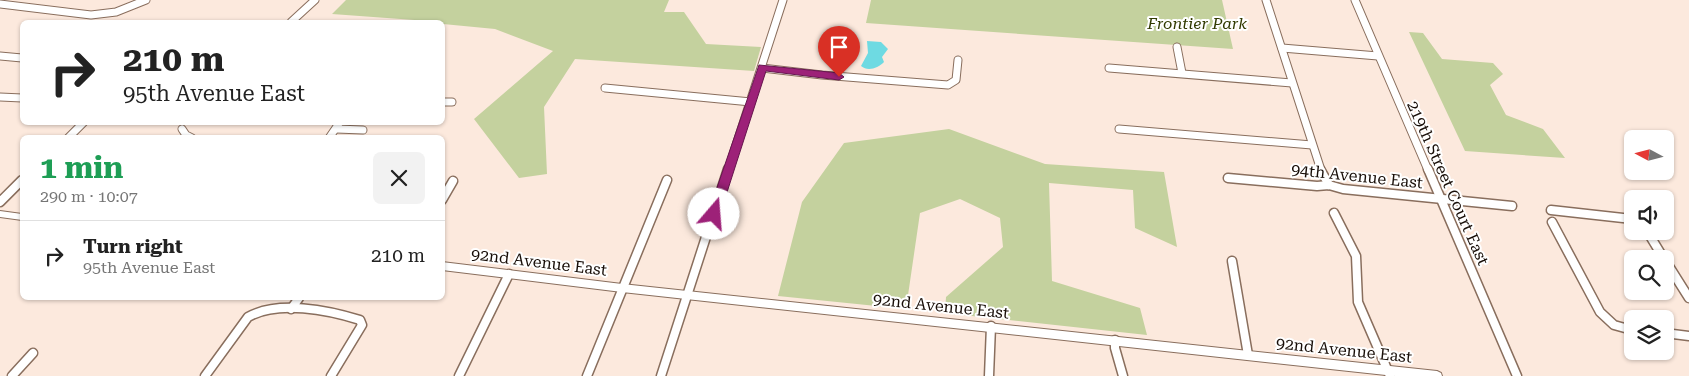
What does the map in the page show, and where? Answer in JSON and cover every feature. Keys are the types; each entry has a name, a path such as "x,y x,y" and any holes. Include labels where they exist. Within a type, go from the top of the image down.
{"street":[{"path":"0,4 80,15 104,15 146,0"},
{"path":"293,20 315,0"},
{"path":"661,376 784,0"},
{"path":"1266,0 1312,145 1323,177 1328,185"},
{"name":"219th Street Court East","path":"1354,0 1517,376"},
{"path":"1177,47 1182,73"},
{"path":"1282,48 1378,56"},
{"path":"0,56 20,58"},
{"path":"762,68 822,75 948,85 956,80 958,60"},
{"path":"1110,68 1292,83"},
{"path":"605,88 751,102"},
{"path":"0,97 20,98"},
{"path":"445,102 452,102"},
{"path":"71,135 81,125"},
{"path":"338,126 363,130"},
{"path":"182,129 185,135"},
{"path":"1119,129 1312,145"},
{"name":"94th Avenue East","path":"1228,178 1317,186 1328,185 1343,189 1512,206"},
{"path":"588,376 667,180"},
{"path":"445,195 453,181"},
{"path":"0,202 20,182"},
{"path":"1551,210 1624,217"},
{"path":"1334,213 1356,256 1358,302 1389,373"},
{"path":"0,214 20,217"},
{"path":"1552,222 1600,312 1610,325 1624,328"},
{"path":"1232,261 1248,355"},
{"name":"92nd Avenue East","path":"445,266 622,288 1248,355 1389,373 1437,376"},
{"path":"459,376 509,274"},
{"path":"1674,275 1689,298"},
{"path":"291,309 298,300"},
{"path":"205,376 248,317 254,312 264,309 291,309 358,318 362,322 358,334 331,376"},
{"path":"989,376 991,326"},
{"path":"1674,334 1689,336"},
{"path":"1115,340 1115,348 1123,376"},
{"path":"12,376 33,353"}],"green space":[{"path":"346,0 669,0 664,12 684,12 706,44 761,47 754,71 575,59 544,107 547,174 519,178 474,119 553,51 495,29 445,24 445,20 414,20 332,14"},
{"name":"Frontier Park","path":"871,0 1222,0 1233,49 866,23"},
{"path":"1409,32 1423,33 1442,59 1493,63 1503,74 1490,85 1506,115 1543,129 1565,158 1465,151"},
{"path":"949,129 1045,164 1164,172 1177,247 1135,228 1133,190 1049,183 1052,281 1140,308 1147,335 945,313 946,297 1003,247 1000,218 960,199 920,213 906,309 778,296 802,202 844,143"}],"water":[{"path":"867,41 881,42 888,49 882,57 884,62 879,66 867,69 861,66 868,53"}],"route":[{"path":"714,214 762,68 839,77"}]}
